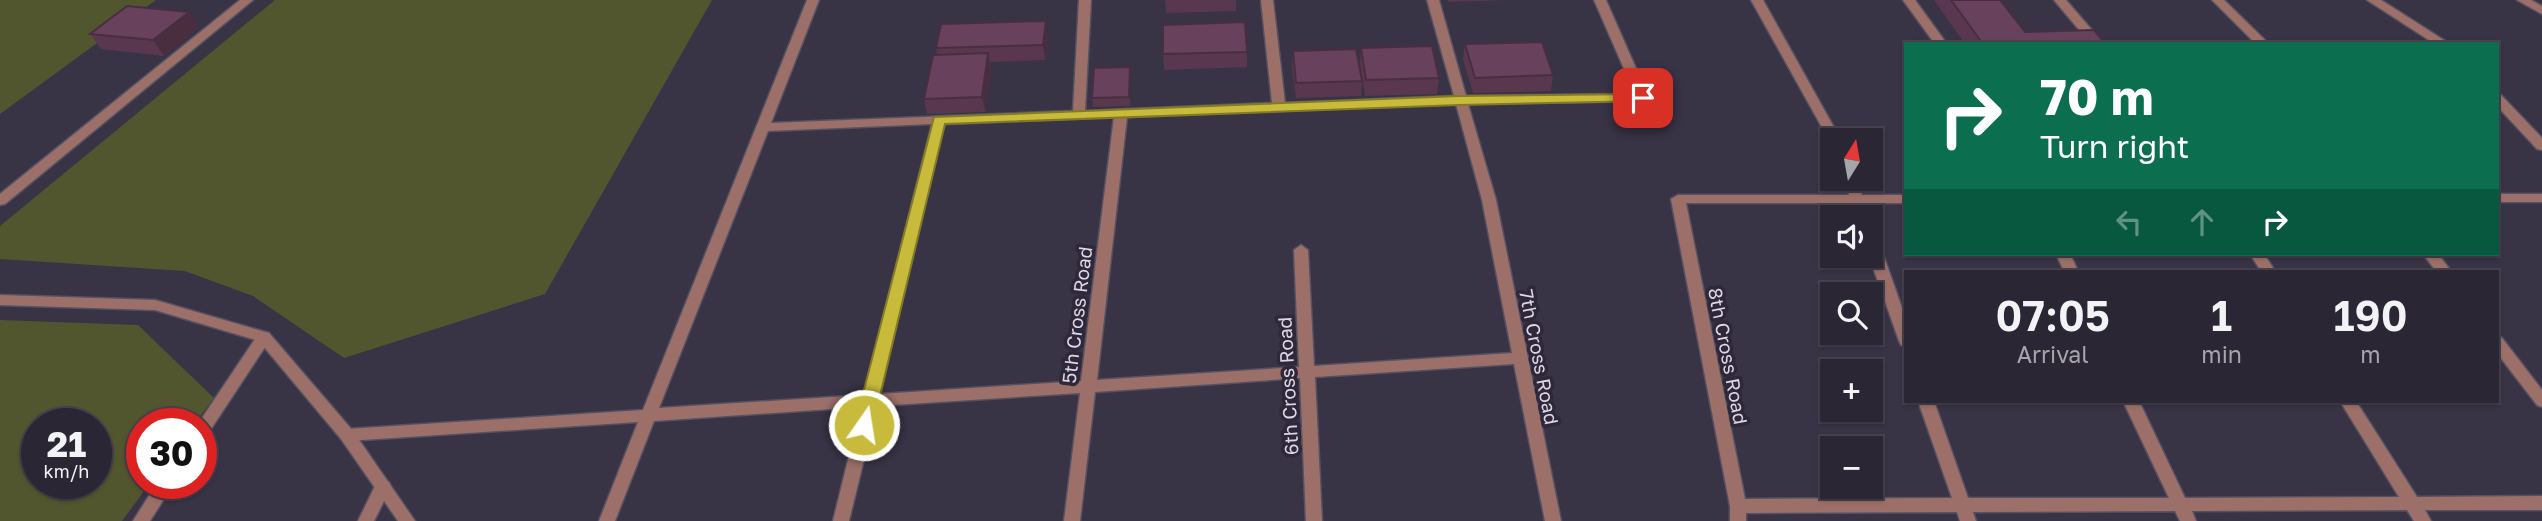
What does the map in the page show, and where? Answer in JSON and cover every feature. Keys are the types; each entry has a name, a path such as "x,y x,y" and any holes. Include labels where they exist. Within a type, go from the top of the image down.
{"street":[{"path":"0,201 247,0"},
{"path":"607,521 813,0"},
{"path":"1079,115 1085,0"},
{"path":"1266,0 1279,107"},
{"name":"7th Cross Road","path":"1433,0 1489,200 1553,521"},
{"path":"765,127 1459,100 1643,98 1600,0"},
{"path":"1756,0 1828,128"},
{"path":"1909,0 1940,42"},
{"path":"2060,0 2096,42"},
{"path":"2218,0 2261,42"},
{"path":"2373,0 2441,42"},
{"path":"2523,0 2542,11"},
{"path":"2499,100 2542,146"},
{"name":"5th Cross Road","path":"1072,521 1121,113"},
{"path":"841,521 939,120"},
{"path":"1854,191 1859,205"},
{"path":"2499,198 2542,198"},
{"name":"8th Cross Road","path":"1738,514 1678,199 1857,199"},
{"path":"1857,199 1904,199"},
{"name":"6th Cross Road","path":"1301,250 1314,521"},
{"path":"2432,256 2443,270"},
{"path":"1881,268 1904,335"},
{"path":"0,300 155,305 264,337 347,435 407,521"},
{"path":"216,408 264,337"},
{"path":"2499,345 2542,401"},
{"path":"347,435 1520,358"},
{"path":"1927,403 1965,513"},
{"path":"2133,403 2188,521"},
{"path":"2349,403 2423,521"},
{"path":"366,521 383,488"},
{"path":"141,521 155,499"},
{"path":"1738,514 1965,513 2180,504 2542,503"}],"green space":[{"path":"0,0 156,0 0,114"},
{"path":"275,0 712,0 545,294 344,358 253,296 185,271 0,259 0,226"},
{"path":"0,320 138,325 214,398 206,408 126,408 126,499 138,499 122,521 0,521"}],"building":[{"path":"1951,0 2000,0 2025,32 2094,30 2103,42 1982,42"},
{"path":"127,6 189,12 153,40 90,34"},
{"path":"1046,21 1043,45 936,48 941,24"},
{"path":"1245,22 1247,52 1163,54 1163,25"},
{"path":"1542,42 1553,75 1475,78 1465,44"},
{"path":"1432,46 1439,78 1366,80 1361,48"},
{"path":"1356,49 1362,81 1296,83 1293,51"},
{"path":"988,53 982,97 924,99 933,55"},
{"path":"1130,67 1129,97 1092,98 1094,68"}],"route":[{"path":"864,425 939,120 1459,100 1643,98"}]}
